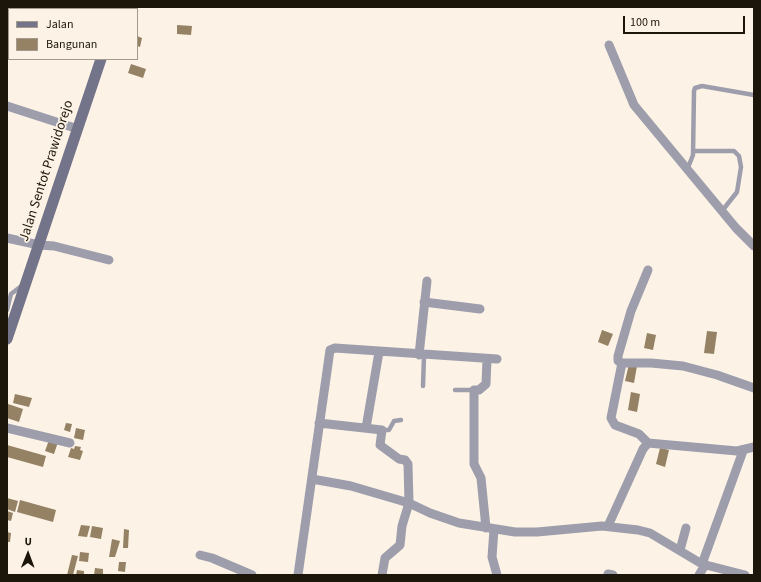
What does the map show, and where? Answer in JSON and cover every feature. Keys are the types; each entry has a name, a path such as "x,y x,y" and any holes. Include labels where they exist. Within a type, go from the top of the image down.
{"main road":[{"name":"Jalan Sentot Prawidorejo","path":"7,339 101,60"}],"street":[{"path":"609,45 634,105 687,170 754,246"},
{"path":"7,106 78,129"},
{"path":"7,238 39,245 54,246 109,260"},
{"path":"648,270 631,312 618,356 618,361 622,363 651,363 682,366 717,375 754,388"},
{"path":"421,355 424,302 427,281"},
{"path":"424,302 480,309"},
{"path":"298,575 330,350 335,348 497,359"},
{"path":"366,428 379,352"},
{"path":"488,359 486,384 479,390 474,390 474,464 481,478 490,529 492,557 497,575"},
{"path":"622,363 611,418 615,425 639,434 648,443 744,451 754,446"},
{"path":"319,423 382,430 380,445 399,459 405,460 408,464 409,504 402,526 400,545 385,558 382,575"},
{"path":"7,428 70,443"},
{"path":"608,526 643,449 648,443"},
{"path":"699,575 744,451"},
{"path":"312,479 351,486 409,504 459,523 490,529 537,532 608,526 638,530 650,533 704,564 745,575"},
{"path":"680,550 686,528"},
{"path":"200,555 212,558 252,575"}],"lane":[{"path":"687,170 692,161 694,91 697,86 754,95"},
{"path":"693,151 734,152 739,156 741,167 737,192 722,211"},
{"path":"7,310 11,294 17,288 26,283"},
{"path":"421,355 423,386"},
{"path":"455,390 474,390"},
{"path":"382,430 389,430 394,421 401,420"}],"building":[{"path":"177,25 192,26 191,35 177,34"},
{"path":"138,36 142,38 140,47 138,46"},
{"path":"131,64 146,69 143,78 128,73"},
{"path":"602,330 613,334 608,346 598,342"},
{"path":"707,331 717,332 714,354 704,353"},
{"path":"647,333 656,335 653,350 644,348"},
{"path":"629,364 637,366 634,383 625,381"},
{"path":"631,392 640,394 637,412 628,410"},
{"path":"15,394 32,398 29,407 13,403"},
{"path":"8,404 23,409 19,422 7,418"},
{"path":"66,423 72,424 70,432 64,430"},
{"path":"76,428 85,430 83,440 74,438"},
{"path":"49,440 58,442 54,454 45,451"},
{"path":"7,445 46,456 43,467 7,457"},
{"path":"75,446 81,447 80,450 83,451 80,460 68,457 71,448 74,449"},
{"path":"660,448 669,450 665,467 656,464"},
{"path":"7,498 18,501 15,512 7,509"},
{"path":"20,500 56,510 53,522 17,512"},
{"path":"7,511 13,513 11,521 7,520"},
{"path":"81,525 90,526 87,537 78,536"},
{"path":"92,526 103,528 101,539 90,537"},
{"path":"124,529 129,530 128,548 123,548"},
{"path":"7,532 11,533 10,542 7,542"},
{"path":"112,539 120,541 115,557 109,557"},
{"path":"80,552 89,553 88,562 79,561"},
{"path":"72,555 78,556 73,575 67,575"},
{"path":"119,562 126,562 125,572 118,571"},
{"path":"95,568 103,569 103,575 94,575"},
{"path":"77,570 84,571 84,575 76,575"}]}
